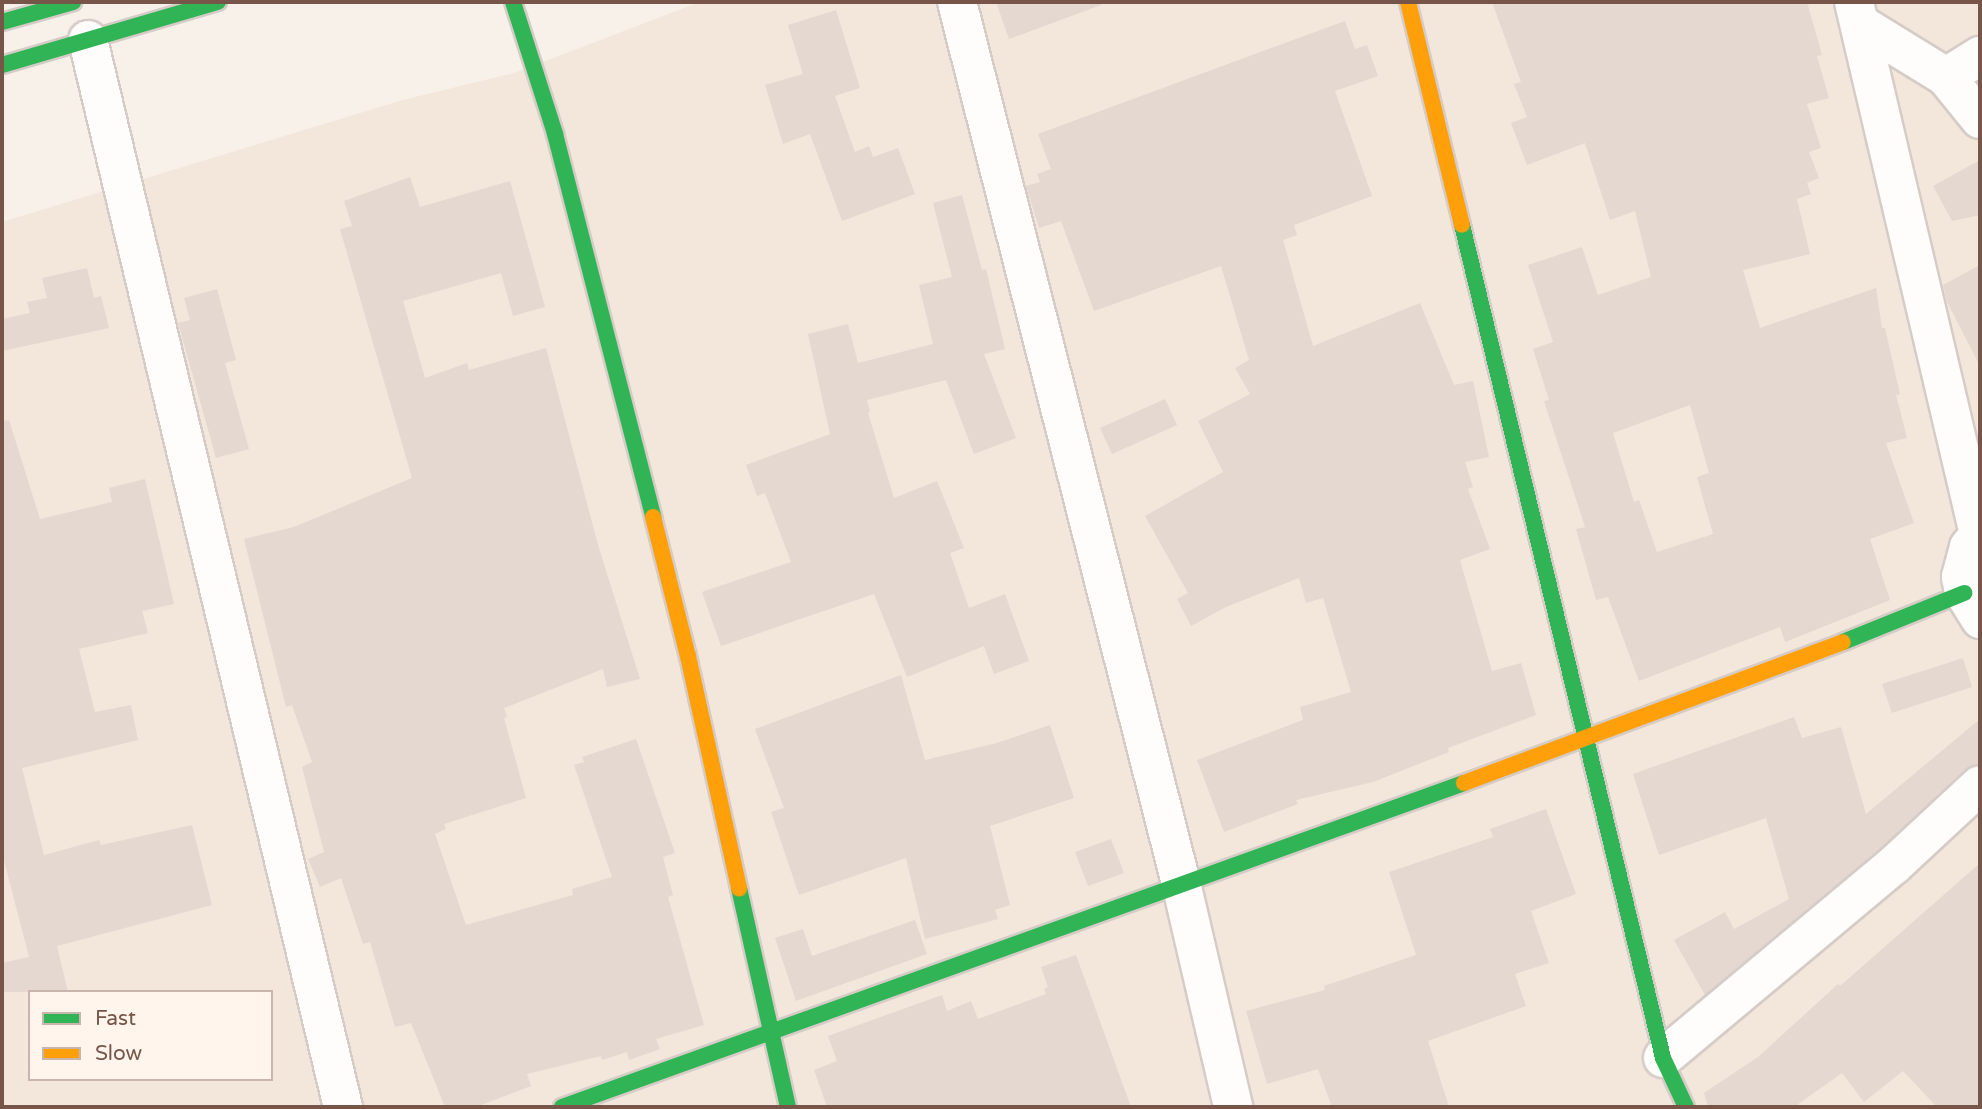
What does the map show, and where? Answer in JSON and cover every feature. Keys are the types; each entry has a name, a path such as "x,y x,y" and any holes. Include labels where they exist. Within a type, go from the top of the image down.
{"main road":[{"path":"2,22 73,2"},
{"path":"2,65 218,2"},
{"path":"513,2 555,134 688,656 788,1107"},
{"path":"1408,2 1663,1058 1686,1107"},
{"path":"562,1107 1182,887 1799,660 1972,606"}],"street":[{"path":"957,2 1182,887 1233,1107"},
{"path":"1857,13 1946,77 1980,119"},
{"path":"1857,13 1980,534 1963,562 1961,577 1972,606"},
{"path":"88,40 342,1107"},
{"path":"1946,77 1980,56"},
{"path":"1663,1058 1894,865 1980,785"}],"shaded area":[{"path":"700,2 1980,2 1980,1107 2,1107 2,222 403,100 514,73"}],"building":[{"path":"996,2 1100,2 1101,5 1009,39"},
{"path":"1492,2 1807,2 1822,55 1817,56 1829,98 1807,104 1821,148 1809,152 1819,178 1807,183 1811,194 1797,199 1810,254 1743,270 1760,328 1876,288 1882,328 1885,328 1900,394 1896,395 1907,438 1886,443 1914,523 1870,539 1890,600 1785,642 1780,627 1639,681 1608,597 1596,600 1576,529 1585,527 1544,401 1549,400 1533,349 1553,342 1528,265 1582,247 1598,295 1651,277 1635,211 1610,220 1585,143 1527,165 1511,123 1527,117 1514,84 1521,82","holes":["1690,405 1709,473 1697,477 1713,534 1657,552 1639,500 1634,502 1613,433"]},
{"path":"836,10 860,88 835,96 855,152 869,146 873,157 898,148 915,194 842,221 810,134 783,144 765,85 803,74 788,25"},
{"path":"1345,21 1355,49 1367,45 1378,76 1335,91 1372,196 1294,225 1297,235 1283,240 1313,346 1420,303 1454,385 1473,381 1489,457 1465,462 1473,487 1468,489 1490,549 1460,560 1492,671 1521,663 1536,715 1448,748 1449,752 1373,782 1296,800 1298,804 1224,832 1197,760 1303,720 1300,707 1351,692 1323,598 1306,603 1299,578 1226,607 1191,626 1177,599 1188,593 1145,516 1223,472 1198,421 1250,394 1235,368 1249,360 1221,266 1094,311 1061,221 1039,228 1026,186 1040,182 1037,174 1051,169 1038,134"},
{"path":"1980,160 1980,215 1952,221 1933,186"},
{"path":"410,177 420,207 510,181 545,307 513,316 501,273 403,301 425,378 467,363 469,370 546,348 598,545 640,679 607,687 603,669 504,708 507,717 504,718 526,798 444,824 446,829 435,834 466,925 573,895 572,889 612,877 574,765 584,762 582,757 636,739 675,853 663,857 673,895 668,897 704,1025 656,1039 660,1049 629,1060 627,1052 602,1060 601,1056 527,1074 531,1086 476,1107 445,1107 411,1023 395,1027 370,942 363,944 341,878 320,887 308,859 324,852 302,767 312,762 292,705 286,707 244,539 294,527 412,478 340,229 352,226 344,201"},
{"path":"962,195 982,270 986,269 1005,349 984,354 1016,438 974,454 946,380 867,400 868,413 894,498 937,481 964,548 950,553 969,608 1005,594 1029,661 994,674 984,646 907,677 874,594 721,646 702,592 791,562 765,493 757,496 746,465 830,434 808,334 848,324 858,363 933,344 919,285 952,277 933,203"},
{"path":"1980,265 1980,366 1947,302 1943,285"},
{"path":"87,268 94,298 101,296 109,328 2,351 2,319 30,313 27,302 47,298 42,278"},
{"path":"217,289 236,360 225,363 249,449 216,458 178,323 190,320 184,298"},
{"path":"1165,399 1177,425 1112,454 1100,428"},
{"path":"9,420 40,519 112,502 109,488 145,479 174,604 142,611 148,633 79,649 95,712 131,705 138,740 22,768 44,855 99,840 101,845 192,825 212,905 57,946 68,990 2,992 2,963 29,957 2,853 2,421"},
{"path":"1963,658 1972,687 1892,713 1882,684"},
{"path":"901,675 925,760 997,743 1050,725 1074,798 990,826 1010,905 995,910 998,919 925,939 906,858 799,895 771,812 784,808 755,729"},
{"path":"1794,717 1802,738 1841,727 1866,814 1980,719 1980,764 1965,769 1880,849 1705,995 1674,940 1725,912 1734,929 1789,899 1766,818 1659,855 1633,774"},
{"path":"1546,809 1576,894 1531,911 1549,963 1515,974 1526,1006 1428,1041 1449,1107 1332,1107 1318,1069 1267,1084 1246,1011 1325,990 1324,986 1416,955 1389,872 1493,837 1490,829"},
{"path":"1111,839 1124,873 1088,886 1075,852"},
{"path":"1980,863 1980,1107 1937,1107 1903,1071 1864,1102 1842,1073 1794,1107 1708,1107 1704,1093 1758,1057 1838,984 1840,986"},
{"path":"915,920 927,954 796,1001 775,938 803,929 812,956"},
{"path":"1076,955 1131,1107 827,1107 814,1070 837,1061 828,1036 942,995 947,1011 971,1001 978,1019 1046,994 1044,989 1048,987 1041,967"}],"traffic: fast":[{"path":"2,22 73,2"},
{"path":"2,65 218,2"},
{"path":"513,2 555,134 653,517"},
{"path":"1462,225 1663,1058 1686,1107"},
{"path":"1843,642 1964,593"},
{"path":"562,1107 1464,783"},
{"path":"739,888 788,1107"}],"traffic: slow":[{"path":"1408,2 1462,225"},
{"path":"653,517 688,656 739,888"},
{"path":"1464,783 1843,642"}]}
